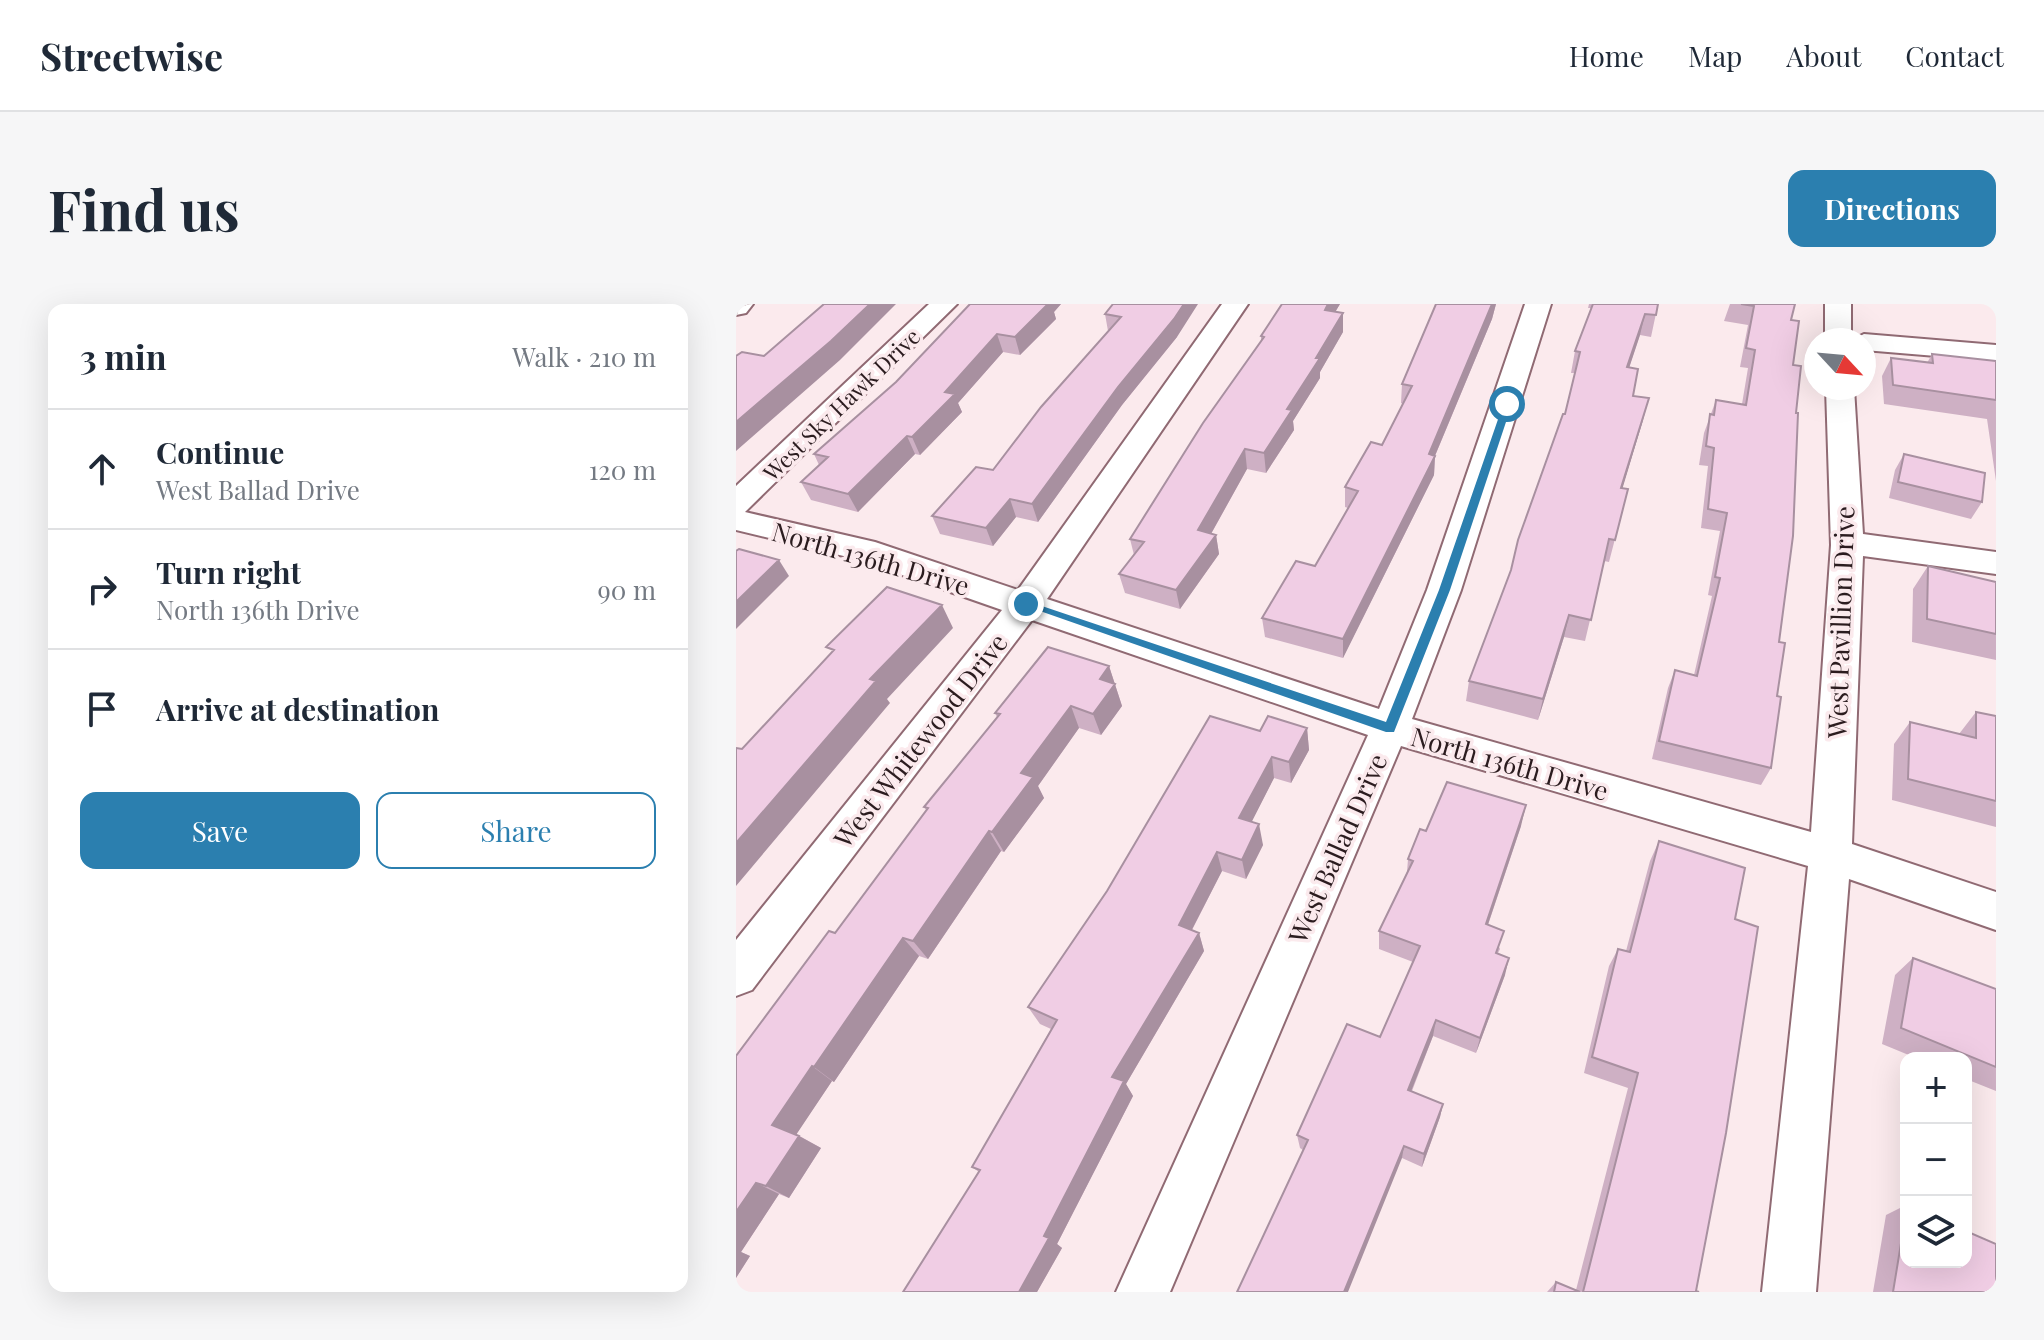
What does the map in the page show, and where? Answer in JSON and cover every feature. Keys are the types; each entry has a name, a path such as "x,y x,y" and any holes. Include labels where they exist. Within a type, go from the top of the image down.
{"street":[{"name":"West Sky Hawk Drive","path":"736,504 944,304"},
{"name":"West Whitewood Drive","path":"736,975 1026,604 1235,304"},
{"name":"West Ballad Drive","path":"1143,1292 1390,728 1444,590 1538,304"},
{"path":"1838,304 1844,328"},
{"path":"1876,343 1996,353"},
{"name":"West Pavillion Drive","path":"1789,1292 1830,855 1847,543 1841,400"},
{"name":"North 136th Drive","path":"736,520 863,550 1390,728 1830,855"},
{"path":"1847,543 1996,563"},
{"path":"1830,855 1996,911"}],"building":[{"path":"824,304 870,304 736,422 736,356 742,352 764,356"},
{"path":"970,304 1048,304 1015,337 997,334 945,392 955,394 848,494 801,482 828,457 814,454 896,382"},
{"path":"1113,304 1184,304 1032,504 1010,499 986,528 932,516 976,467 993,470 1041,407 1121,317 1105,314"},
{"path":"1282,304 1328,304 1325,310 1343,313 1316,358 1320,358 1287,409 1292,410 1264,453 1245,449 1198,530 1216,535 1176,590 1119,574 1144,542 1130,539 1203,423 1264,337 1261,336"},
{"path":"1436,304 1492,304 1429,454 1435,456 1343,639 1262,618 1296,561 1315,566 1358,491 1345,487 1371,442 1382,445 1412,386 1402,384"},
{"path":"1593,304 1658,304 1656,315 1645,314 1627,367 1638,369 1633,396 1649,398 1621,488 1628,489 1615,540 1609,539 1591,620 1569,615 1543,699 1469,681 1565,414 1580,352 1575,351"},
{"path":"1741,304 1795,304 1791,320 1799,321 1793,365 1801,366 1796,413 1793,536 1779,642 1785,643 1771,768 1659,741 1675,670 1697,676 1720,578 1715,577 1727,513 1708,509 1714,448 1706,446 1710,414 1714,415 1716,400 1746,405 1755,350 1746,348 1754,306"},
{"path":"1932,354 1996,361 1996,400 1893,385 1891,358 1933,363"},
{"path":"1904,454 1985,473 1982,502 1898,482"},
{"path":"739,549 779,560 736,602 736,551"},
{"path":"1928,566 1996,582 1996,634 1927,619"},
{"path":"887,587 942,605 870,679 876,681 736,843 736,748 742,749 834,650 826,647"},
{"path":"1048,647 1109,666 1100,679 1115,684 1093,714 1071,706 1021,773 1033,777 992,832 989,831 913,941 903,938 772,1125 799,1136 766,1186 756,1183 736,1212 736,1056 829,931 835,933 928,808 924,807 1000,714 995,713"},
{"path":"1976,712 1996,716 1996,801 1908,779 1910,722 1976,738"},
{"path":"1210,716 1260,731 1268,716 1307,728 1289,762 1272,757 1239,818 1259,824 1242,860 1217,852 1179,925 1199,933 1112,1077 1124,1081 1044,1236 1049,1238 1019,1292 903,1292 980,1170 972,1167 1057,1020 1028,1007 1107,891"},
{"path":"1447,782 1526,805 1486,924 1504,931 1496,953 1509,958 1480,1038 1436,1020 1408,1090 1443,1104 1424,1154 1404,1146 1344,1292 1237,1292 1308,1140 1297,1135 1347,1024 1380,1037 1420,946 1379,931 1413,861 1408,859 1420,829 1426,831"},
{"path":"1659,841 1745,868 1735,919 1758,927 1726,1133 1696,1291 1699,1292 1583,1292 1638,1073 1592,1057 1618,949 1630,952"},
{"path":"1913,958 1996,989 1996,1067 1972,1057 1972,1052 1959,1052 1901,1028"},
{"path":"1972,1234 1996,1244 1996,1292 1893,1292 1900,1249 1900,1268 1972,1268"},
{"path":"1556,1282 1580,1292 1554,1292"}],"route":[{"path":"1026,604 1390,728 1444,590 1507,404"}]}
